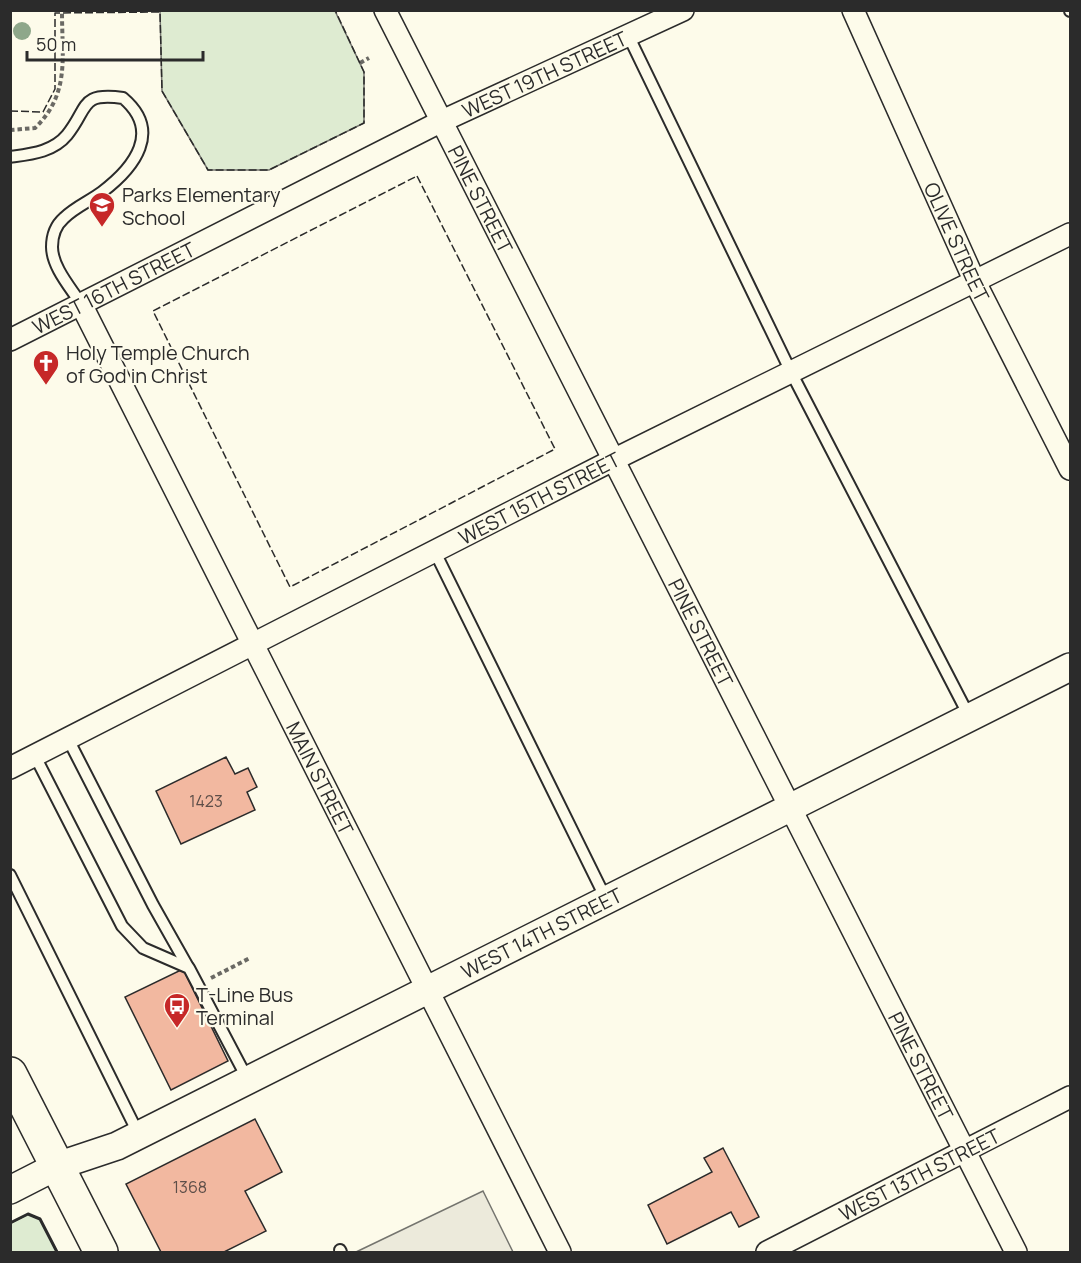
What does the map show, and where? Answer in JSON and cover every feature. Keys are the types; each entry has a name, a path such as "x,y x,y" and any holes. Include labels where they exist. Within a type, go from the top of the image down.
{"main road":[{"path":"10,1074 101,1252"}],"street":[{"name":"PINE STREET","path":"385,10 1016,1252"},
{"name":"WEST 19TH STREET","path":"440,122 683,10"},
{"name":"OLIVE STREET","path":"853,10 975,282 1071,469"},
{"name":"WEST 16TH STREET","path":"10,340 440,122"},
{"name":"WEST 15TH STREET","path":"10,768 254,646 613,460 1071,234"},
{"name":"MAIN STREET","path":"81,304 426,991 560,1252"},
{"name":"WEST 14TH STREET","path":"10,1190 57,1166 117,1146 140,1135 1071,667"},
{"name":"WEST 13TH STREET","path":"767,1252 1071,1097"}],"lane":[{"path":"628,35 791,372 970,718"},
{"path":"10,157 49,149 66,136 87,101 97,97 123,98 141,118 144,132 140,147 121,177 63,218 54,232 51,249 59,269 81,304"},
{"path":"435,552 607,901"},
{"path":"68,739 153,905 199,984 248,1080"},
{"path":"35,756 122,926 143,948 189,968"},
{"path":"10,875 140,1135"}],"path":[{"path":"10,130 34,128 59,93 62,79 62,13"},
{"path":"360,63 369,58"},
{"path":"199,984 250,958"}],"green space":[{"path":"160,11 335,11 364,72 364,123 269,170 208,170 162,91"},
{"path":"28,1214 40,1219 57,1252 11,1252 11,1223"}],"shaded area":[{"path":"483,1191 513,1252 356,1252"}],"building":[{"path":"226,757 235,774 248,768 257,787 247,792 255,810 181,844 156,791"},
{"name":"T-Line Bus Terminal","path":"183,969 228,1061 171,1090 125,997"},
{"path":"255,1119 282,1172 245,1191 266,1231 224,1252 161,1252 126,1184"},
{"path":"723,1148 759,1217 739,1227 731,1212 667,1244 648,1205 712,1172 704,1158"}],"fence":[{"path":"10,111 43,112 55,89 55,13 160,12 162,91 208,170 269,170 364,123 364,72 335,10"},
{"path":"417,176 555,449 290,587 153,311 417,176"}],"wall":[{"path":"10,1223 28,1214 40,1219 57,1252"}],"place":[{"name":"Parks Elementary School","path":"102,228"},
{"name":"Holy Temple Church of God in Christ","path":"46,386"},
{"name":"T-Line Bus Terminal","path":"177,1029"}]}
